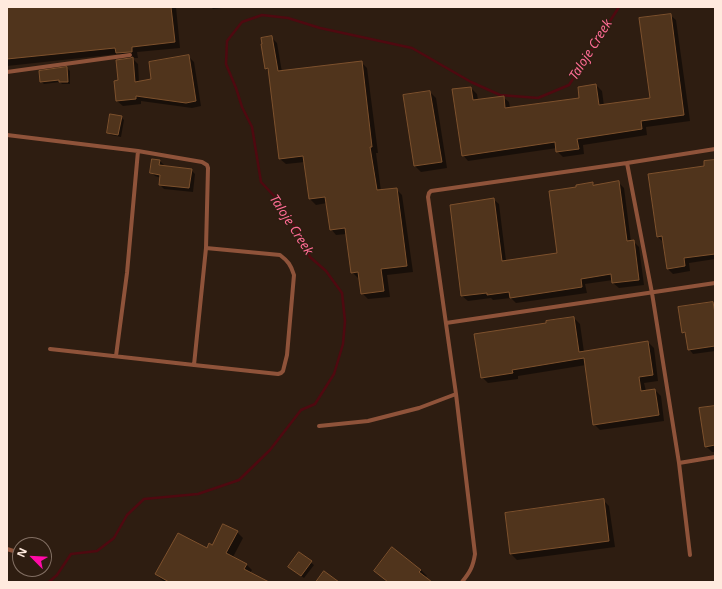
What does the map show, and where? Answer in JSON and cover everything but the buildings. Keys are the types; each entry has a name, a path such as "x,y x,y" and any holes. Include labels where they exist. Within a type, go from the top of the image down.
{"lane":[{"path":"7,72 130,55"},
{"path":"7,135 138,151 202,162 207,165 206,248 194,365"},
{"path":"462,582 474,564 475,554 456,394 428,196 429,193 431,191 715,149"},
{"path":"116,356 127,273 138,151"},
{"path":"627,163 652,293 679,463 690,555"},
{"path":"50,349 278,374 280,373 283,371 287,348 294,275 292,266 280,255 206,248"},
{"path":"446,323 715,283"},
{"path":"319,426 368,421 419,408 456,394"},
{"path":"679,463 715,456"}],"waterway":[{"name":"Taloje Creek","path":"49,582 57,575 71,554 97,551 114,538 127,515 144,499 198,494 239,480 270,450 301,410 315,404 334,374 343,344 345,321 342,293 326,271 310,257 297,230 276,198 261,182 252,127 242,107 226,64 227,41 242,22 262,15 288,18 320,28 412,48 471,82 500,95 538,98 569,85 619,7"}]}
